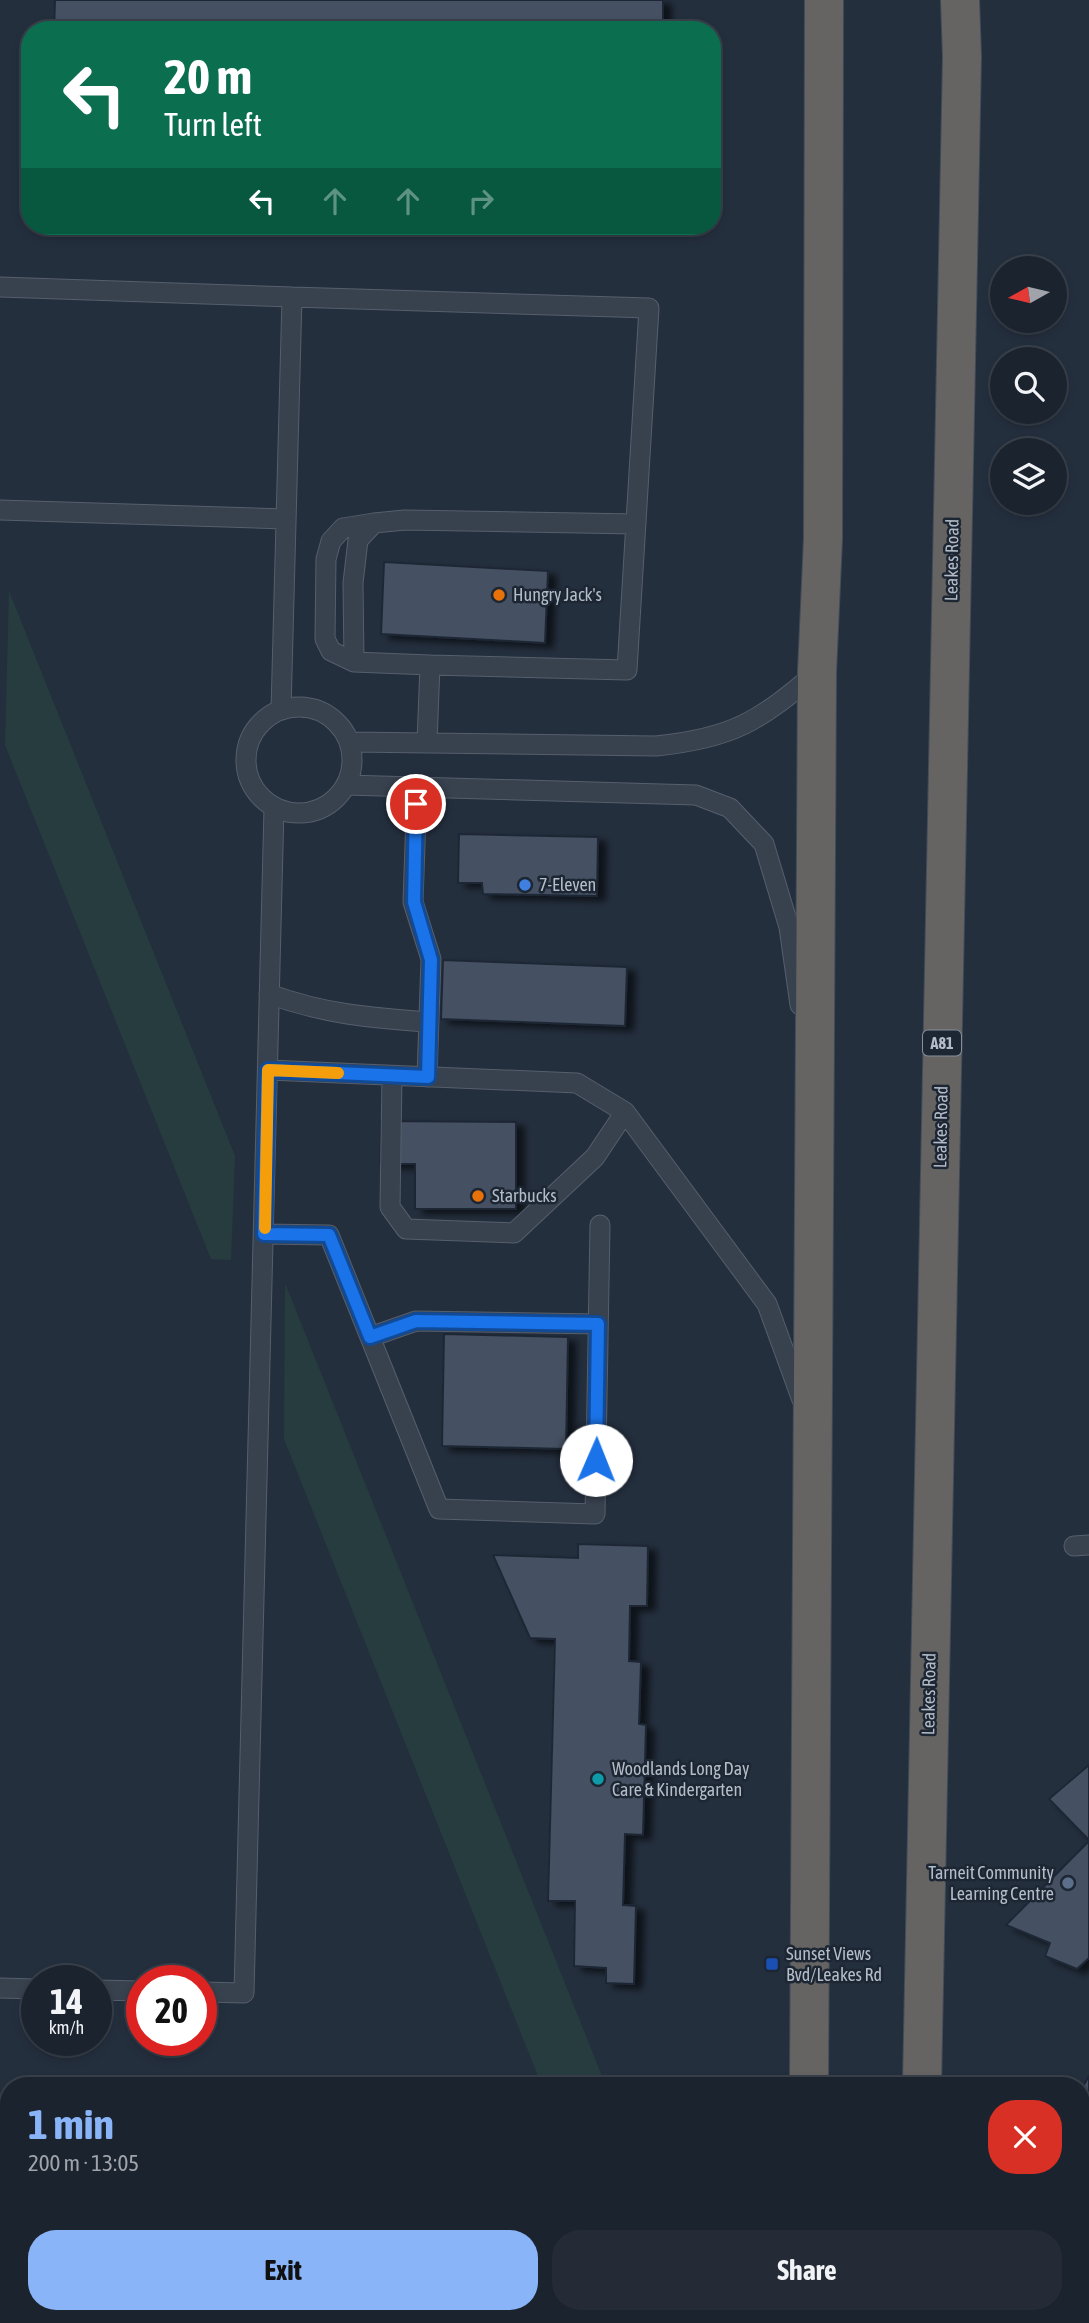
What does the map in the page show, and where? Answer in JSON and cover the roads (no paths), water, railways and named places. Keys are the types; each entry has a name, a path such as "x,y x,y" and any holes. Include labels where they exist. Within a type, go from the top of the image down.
{"highway":[{"path":"808,2077 817,672 823,539 824,0"},
{"name":"Leakes Road","path":"922,2077 962,70 960,0"}],"lane":[{"path":"0,287 649,308 628,670 354,663 331,651 325,639 326,559 331,541 343,528 405,520 636,524"},
{"path":"281,710 292,297"},
{"path":"0,510 286,519"},
{"path":"354,663 353,583 358,540 374,523"},
{"path":"427,743 430,664"},
{"path":"350,742 656,746 695,742 734,730 768,713 817,672"},
{"path":"297,706 322,712 342,727 350,742 353,759 342,793 327,806 310,813 292,813 274,808 260,796 250,780 246,762 248,745 255,730 267,718 281,710 297,706"},
{"path":"346,785 696,795 730,808 764,844 789,927 814,1103"},
{"path":"417,787 414,902 431,960 428,1077"},
{"path":"217,1992 244,1993 274,808"},
{"path":"270,994 310,1009 349,1016 429,1022"},
{"path":"268,1070 577,1083 625,1112 767,1304 813,1427"},
{"path":"392,1076 390,1207 406,1229 514,1233 595,1157 625,1112"},
{"path":"264,1234 329,1235 439,1509 595,1514 600,1225"},
{"path":"370,1337 416,1321 598,1324"},
{"path":"0,1988 21,1989"}],"place":[{"name":"Hungry Jack's","path":"499,595"},
{"name":"7-Eleven","path":"525,885"},
{"name":"Starbucks","path":"478,1196"},
{"name":"Woodlands Long Day Care & Kindergarten","path":"598,1779"},
{"name":"Tarneit Community Learning Centre","path":"1068,1883"},
{"name":"Sunset Views Bvd/Leakes Rd","path":"772,1964"}]}
